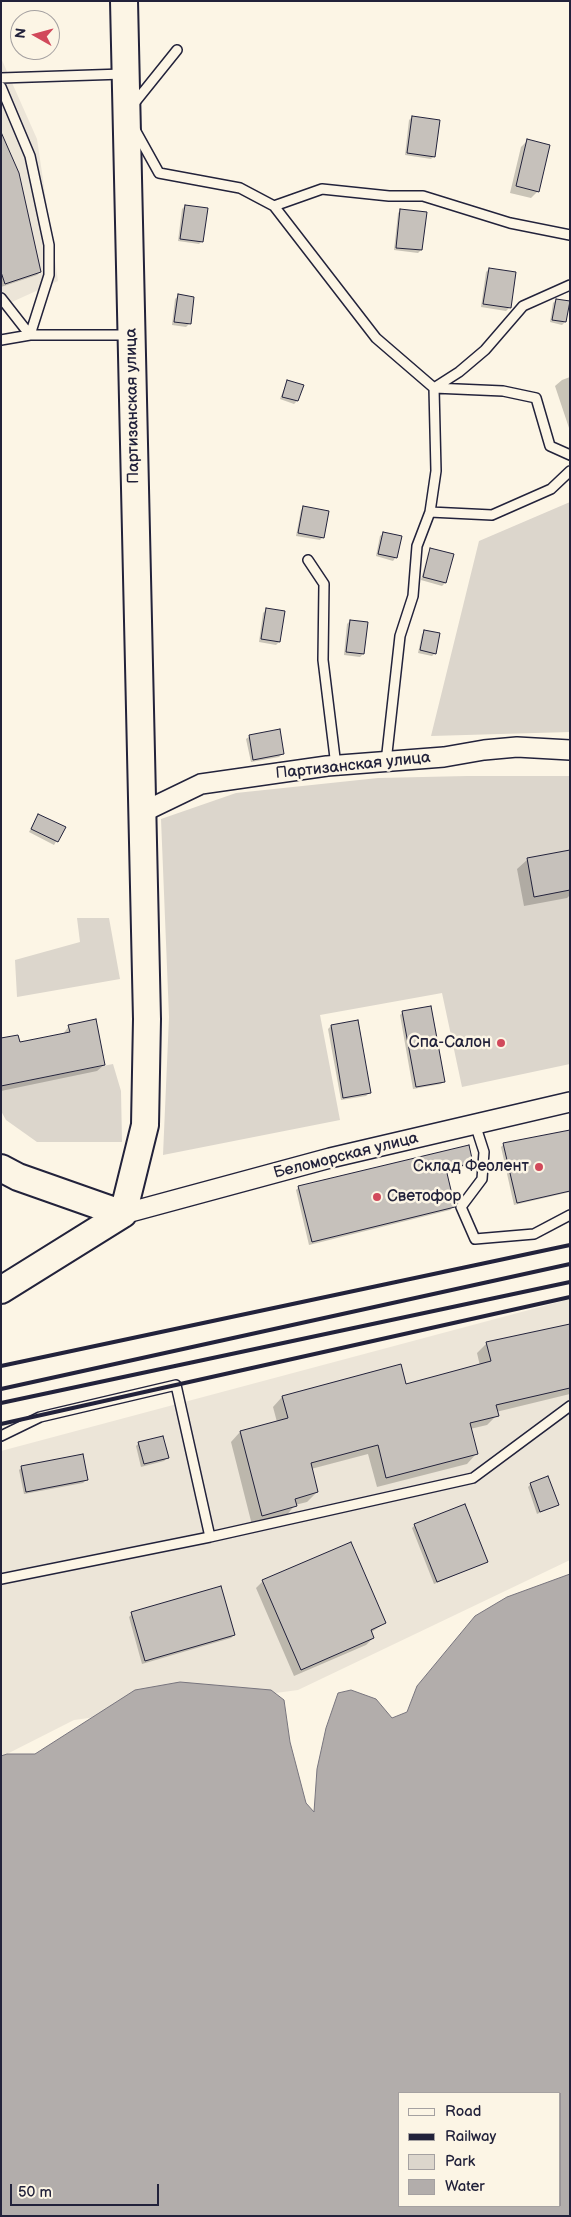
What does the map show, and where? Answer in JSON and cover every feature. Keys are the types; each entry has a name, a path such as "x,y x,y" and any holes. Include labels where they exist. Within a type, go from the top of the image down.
{"main road":[{"name":"Партизанская улица","path":"123,1214 145,1126 147,1019 124,1"},
{"path":"1,1168 18,1177 123,1214"},
{"path":"1,1290 123,1214"}],"street":[{"name":"Партизанская улица","path":"143,812 202,784 336,766 444,757 484,750 517,747 570,750"},
{"name":"Беломорская улица","path":"123,1214 330,1158 570,1102"}],"lane":[{"path":"177,50 126,114 159,172 240,188 274,206 376,338 434,388 503,391 536,398 550,446 570,455"},
{"path":"1,78 126,74"},
{"path":"1,87 30,156 49,244 49,275 30,335"},
{"path":"274,206 322,189 389,196 423,196 510,223 570,235"},
{"path":"434,388 459,372 485,350 523,306 570,285"},
{"path":"1,298 30,335"},
{"path":"1,340 30,335 132,335"},
{"path":"386,762 400,636 413,596 417,546 430,512 436,471 434,388"},
{"path":"430,512 492,515 551,488 570,471"},
{"path":"308,560 324,584 323,660 336,766"},
{"path":"475,1124 484,1152 482,1179 461,1207 475,1239 534,1234 570,1215"},
{"path":"1,1436 40,1417 176,1385 210,1537"},
{"path":"1,1579 210,1537 473,1478 570,1406"}],"shaded area":[{"path":"1,58 37,139 58,281 1,307"},
{"path":"570,1299 570,1560 298,1690 74,1720 1,1757 1,1451"}],"green space":[{"path":"570,502 570,732 431,736 479,541"},
{"path":"570,776 570,1064 462,1087 442,993 320,1015 340,1120 163,1155 169,1017 161,819 236,793 378,778"},
{"path":"77,918 109,918 120,979 17,997 15,960 80,942"},
{"path":"113,1064 121,1091 122,1142 37,1142 6,1120 1,1111 1,1086"}],"water":[{"path":"570,1574 570,2216 1,2216 1,1756 7,1754 35,1754 135,1690 180,1682 271,1690 284,1700 290,1742 306,1803 314,1812 317,1769 326,1728 338,1693 351,1690 376,1699 392,1718 407,1712 417,1686 475,1616 507,1597"}],"building":[{"path":"412,116 440,120 435,157 407,153"},
{"path":"1,132 19,173 41,272 5,284 1,272"},
{"path":"527,139 550,145 539,192 516,186"},
{"path":"185,205 208,208 203,242 180,239"},
{"path":"400,209 427,212 422,250 396,248"},
{"path":"489,268 516,272 511,308 483,304"},
{"path":"178,294 194,297 191,324 174,322"},
{"path":"556,299 570,301 566,322 552,320"},
{"path":"287,380 304,385 298,401 282,397"},
{"path":"303,506 329,511 324,538 298,533"},
{"path":"383,532 402,536 397,558 378,554"},
{"path":"430,548 454,554 446,583 423,577"},
{"path":"266,608 285,611 280,642 261,639"},
{"path":"350,620 368,622 364,654 346,652"},
{"path":"424,630 440,633 436,654 420,650"},
{"path":"280,729 284,754 253,760 249,735"},
{"path":"38,814 66,827 58,842 31,829"},
{"path":"570,850 570,890 534,897 527,858"},
{"path":"431,1006 445,1082 416,1087 402,1011"},
{"path":"96,1019 105,1065 1,1086 1,1038 18,1035 20,1042 70,1032 68,1025"},
{"path":"358,1020 371,1093 343,1098 331,1025"},
{"name":"Склад Феолент","path":"570,1130 570,1191 517,1203 503,1143"},
{"name":"Светофор","path":"469,1145 473,1163 446,1169 455,1207 312,1242 298,1186"},
{"path":"570,1324 570,1388 496,1405 499,1416 470,1423 478,1454 386,1478 378,1445 311,1463 318,1492 295,1499 297,1506 262,1516 240,1431 288,1418 282,1396 401,1364 406,1384 491,1361 486,1342"},
{"path":"163,1436 169,1458 144,1464 138,1442"},
{"path":"83,1454 88,1480 26,1492 21,1466"},
{"path":"548,1476 559,1505 540,1512 530,1483"},
{"path":"465,1504 488,1562 437,1582 414,1524"},
{"path":"351,1542 386,1623 371,1630 374,1638 301,1670 262,1580"},
{"path":"221,1586 235,1635 145,1661 131,1612"}],"railway":[{"path":"1,1366 570,1245"},
{"path":"1,1389 570,1264"},
{"path":"1,1403 570,1282"},
{"path":"1,1424 570,1297"}],"place":[{"name":"Спа-Салон","path":"501,1043"},
{"name":"Склад Феолент","path":"539,1167"},
{"name":"Светофор","path":"377,1197"}]}
